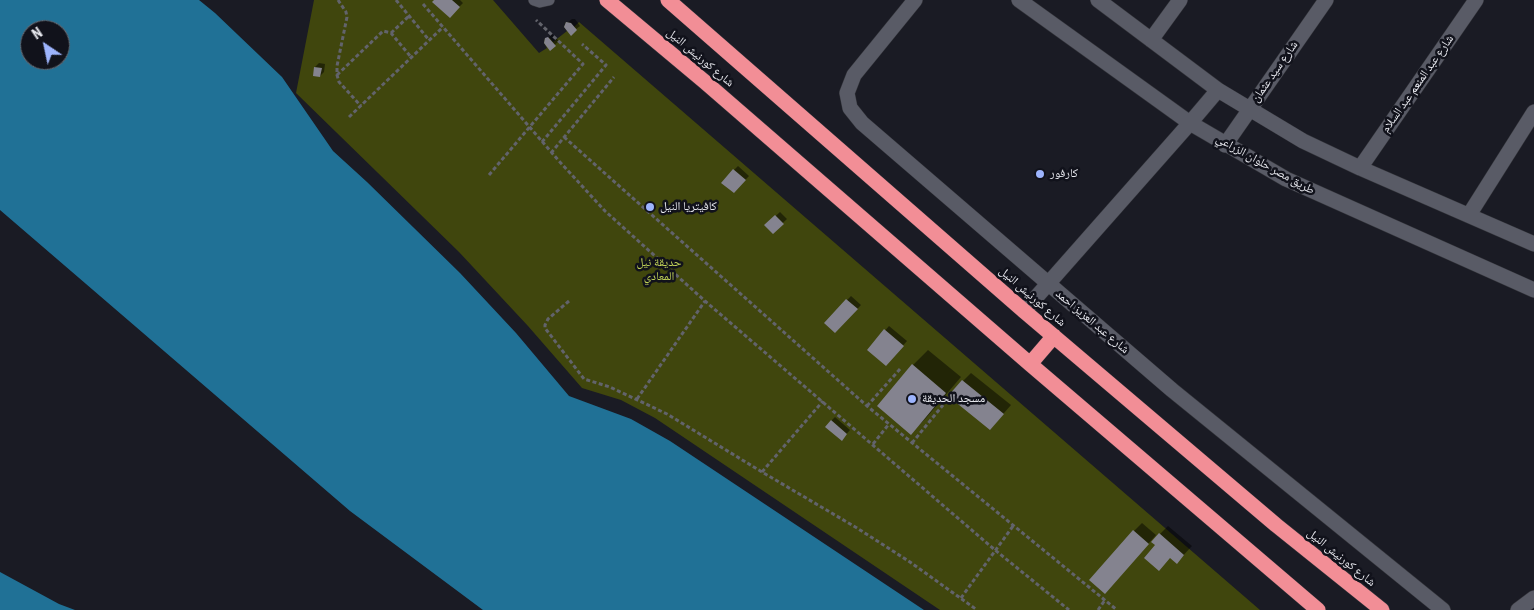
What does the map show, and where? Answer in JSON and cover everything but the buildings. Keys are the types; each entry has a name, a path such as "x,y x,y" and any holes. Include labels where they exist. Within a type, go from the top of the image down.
{"highway":[{"name":"شارع كورنيش النيل","path":"607,0 713,88 1030,364 1318,610"},
{"name":"شارع كورنيش النيل","path":"668,0 1024,311 1276,525 1382,610"},
{"path":"1030,364 1054,336"}],"street":[{"name":"شارع عبد العزيز احمد","path":"915,0 854,75 847,93 850,108 862,123 1172,390 1443,610"},
{"name":"طريق مصر حلوان الزراعي","path":"1019,0 1190,123 1286,179 1342,206 1534,290"},
{"path":"1098,0 1218,90 1303,141 1534,244"},
{"path":"1151,40 1180,0"},
{"name":"شارع سيد عثمان","path":"1225,144 1326,0"},
{"name":"شارع عبد المنعم عبد السلام","path":"1360,168 1476,0"},
{"path":"1024,311 1218,90"},
{"path":"1469,215 1534,112"},
{"path":"1518,610 1534,598"}],"path":[{"path":"338,0 347,17 337,66 337,75 339,82 361,106"},
{"path":"396,0 430,40"},
{"path":"490,175 583,64 532,16 542,0"},
{"path":"423,4 551,153 605,211 872,444 1069,610"},
{"path":"391,33 409,16"},
{"path":"349,117 443,27"},
{"path":"337,75 380,33 386,31 391,33 412,57"},
{"path":"542,142 606,65 582,44"},
{"path":"551,153 614,77"},
{"path":"564,137 888,424 1117,610"},
{"path":"636,399 706,300"},
{"path":"569,301 544,325 546,331 584,379 636,399 667,414 857,528 976,610"},
{"path":"867,406 901,368"},
{"path":"762,472 823,401"},
{"path":"912,443 943,405"},
{"path":"872,444 888,424"},
{"path":"961,598 1013,526"},
{"path":"1098,610 1105,600"}],"green space":[{"name":"حديقة نيل المعادي","path":"314,0 493,0 539,53 547,48 544,43 545,38 550,38 553,42 567,31 564,27 566,22 571,23 574,27 579,22 1260,610 940,610 655,418 621,400 582,388 528,326 459,252 296,93"}],"water":[{"path":"0,0 199,0 282,77 333,151 460,273 516,333 569,396 631,419 670,441 924,610 483,610 350,511 0,210"},
{"path":"0,572 59,604 75,610 0,610"}],"place":[{"name":"كارفور","path":"1040,174"},
{"name":"كافيتريا النيل","path":"650,207"},
{"name":"مسجد الحديقة","path":"912,399"}]}
